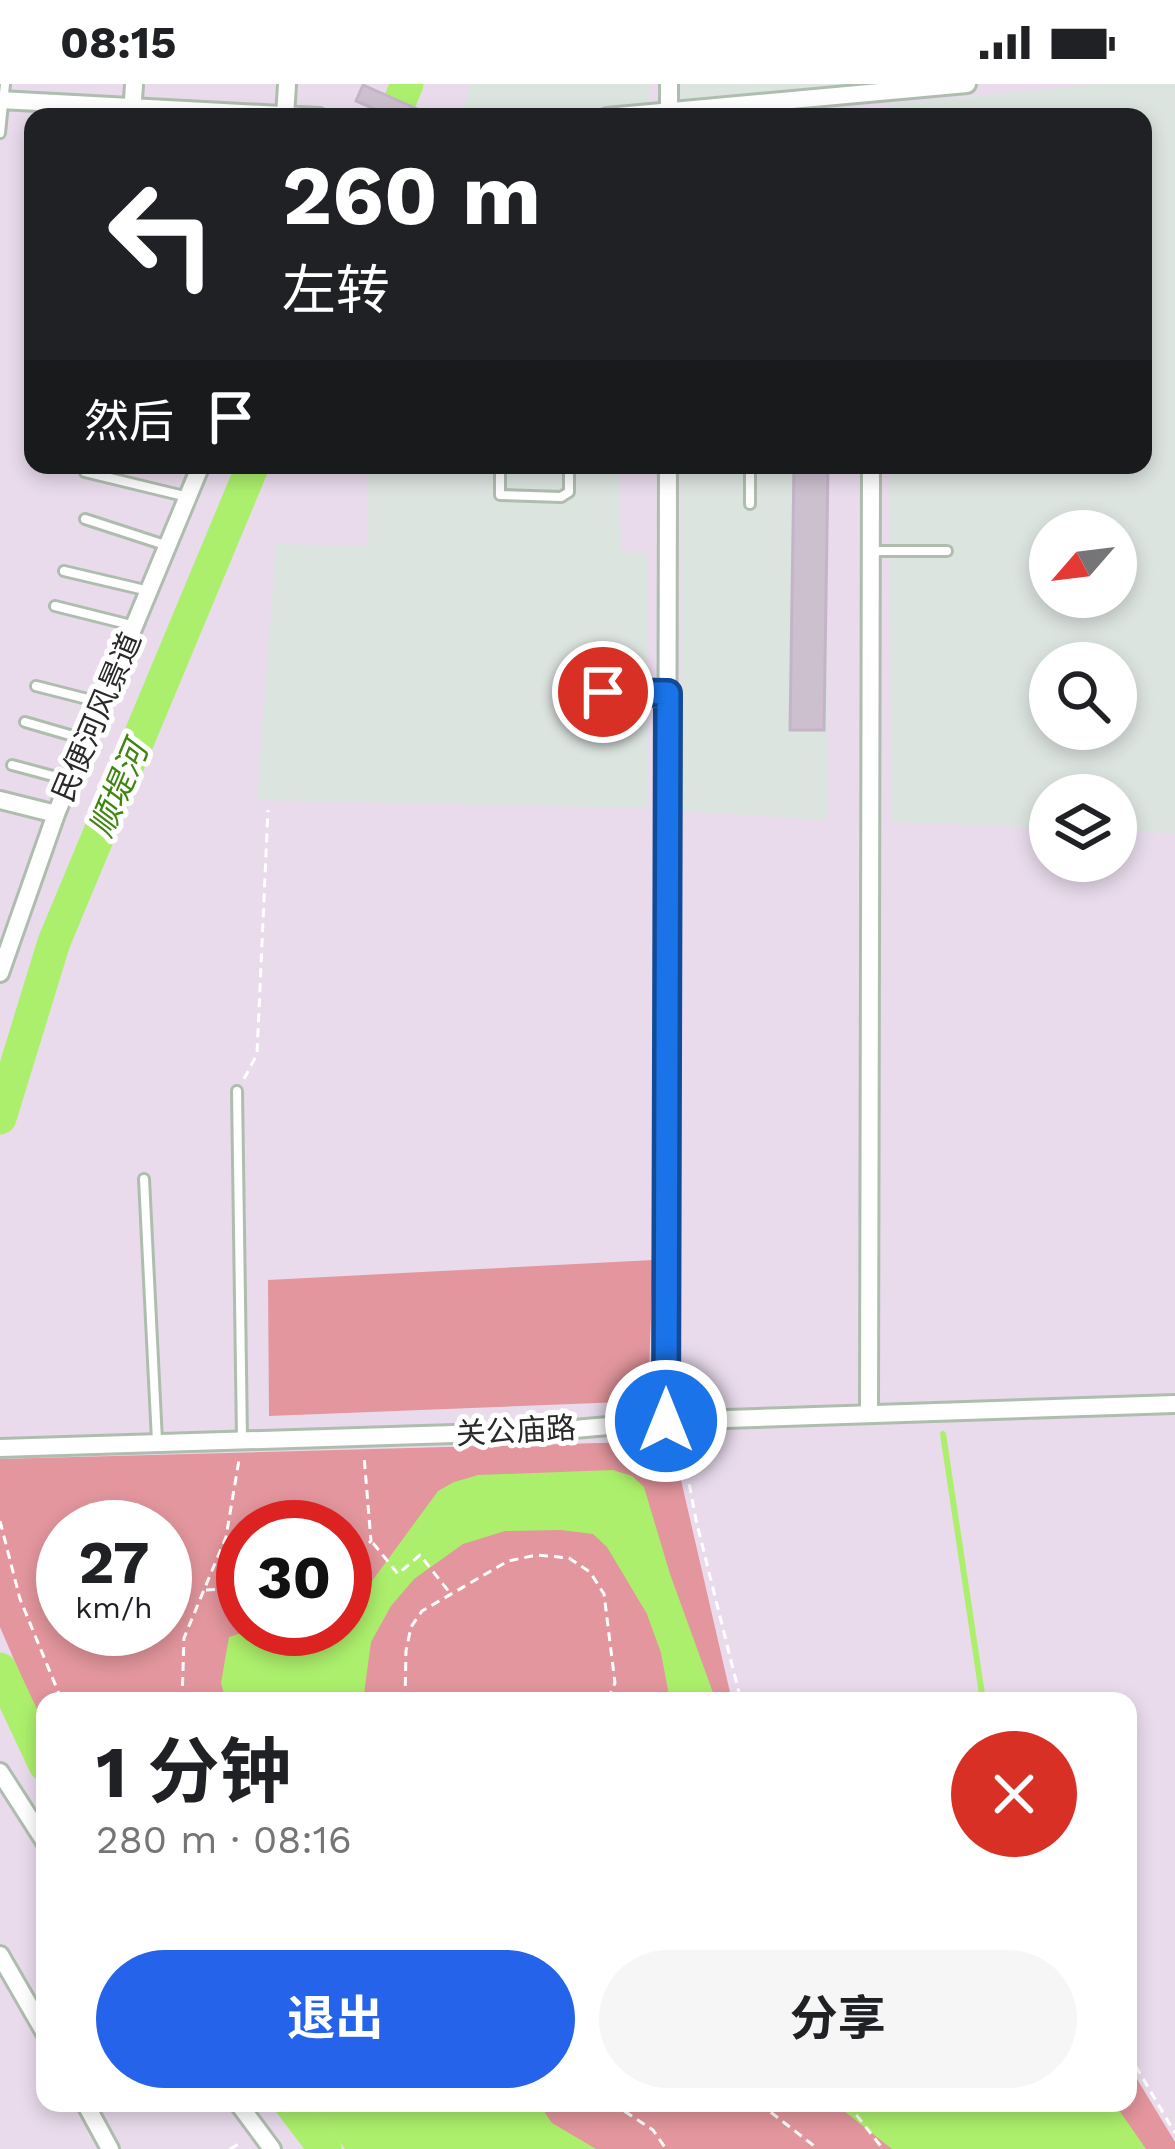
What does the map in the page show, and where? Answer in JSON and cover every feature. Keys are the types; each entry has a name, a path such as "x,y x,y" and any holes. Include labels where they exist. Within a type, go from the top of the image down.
{"street":[{"path":"720,108 967,84"},
{"path":"3,95 102,108"},
{"name":"民便河风景道","path":"0,973 56,814 197,474"},
{"path":"668,474 672,1421"},
{"path":"868,1414 871,474"},
{"path":"0,800 56,814"},
{"name":"关公庙路","path":"0,1448 551,1431 672,1421 1175,1404"},
{"path":"0,1772 36,1829"},
{"path":"0,1954 36,2017"},
{"path":"90,2112 110,2149"},
{"path":"245,2112 272,2149"}],"lane":[{"path":"0,133 3,95"},
{"path":"94,474 188,497"},
{"path":"500,474 500,495 561,497 568,492 569,474"},
{"path":"750,474 750,504"},
{"path":"85,519 168,546"},
{"path":"871,551 947,550"},
{"path":"64,571 149,591"},
{"path":"55,606 135,626"},
{"path":"36,686 103,703"},
{"path":"603,692 668,693"},
{"path":"25,722 87,740"},
{"path":"12,766 70,780"},
{"path":"237,1091 242,1440"},
{"path":"144,1179 157,1443"}],"path":[{"path":"237,1091 257,1054 268,810"},
{"path":"672,1421 739,1692"},
{"path":"363,1437 368,1500"},
{"path":"182,1692 184,1638 226,1537 242,1440"},
{"path":"0,1521 20,1599 58,1692"},
{"path":"372,1542 398,1574 421,1555 451,1594"},
{"path":"406,1692 411,1628 422,1611 508,1561 537,1555 569,1558 590,1573 604,1594 615,1683 611,1692"},
{"path":"204,1590 216,1589"},
{"path":"1137,2069 1175,2133"},
{"path":"626,2112 653,2130 667,2149"},
{"path":"771,2112 818,2149"},
{"path":"854,2112 883,2149"}],"shaded area":[{"path":"470,84 650,84 650,107 463,108"},
{"path":"675,84 852,84 852,92 675,107"},
{"path":"1098,84 1175,84 1175,833 1137,832 1137,774 1029,774 1029,827 891,822 890,474 1152,474 1152,108 890,108 890,104"},
{"path":"368,474 619,474 621,552 648,553 647,808 257,800 276,544 367,546"},
{"path":"682,474 828,474 828,820 682,811"},
{"path":"653,1260 648,1401 269,1416 268,1280"},
{"path":"672,1441 730,1692 36,1692 36,1711 0,1627 0,1459"},
{"path":"613,1470 632,1476 644,1487 713,1692 668,1692 647,1614 607,1547 593,1534 505,1531 463,1544 414,1579 391,1606 372,1640 372,1581 438,1491 478,1475"},
{"path":"226,1656 369,1656 364,1692 224,1692"},
{"path":"1137,2079 1175,2142 1175,2149 347,2149 320,2112 1137,2112"},
{"path":"318,2112 544,2112 552,2123 596,2149 345,2149"},
{"path":"845,2112 1120,2112 1146,2149 892,2149"}],"building":[{"path":"363,85 415,108 372,108 356,101"},
{"path":"794,474 828,474 824,730 790,730"}],"waterway":[{"name":"顺堤河","path":"397,108 407,84"},
{"name":"顺堤河","path":"0,1118 54,942 249,474"},
{"path":"943,1434 982,1692"},
{"name":"顺堤河","path":"0,1669 36,1746"},
{"name":"顺堤河","path":"297,2112 325,2149"}],"route":[{"path":"603,692 668,693 666,1421"}]}
